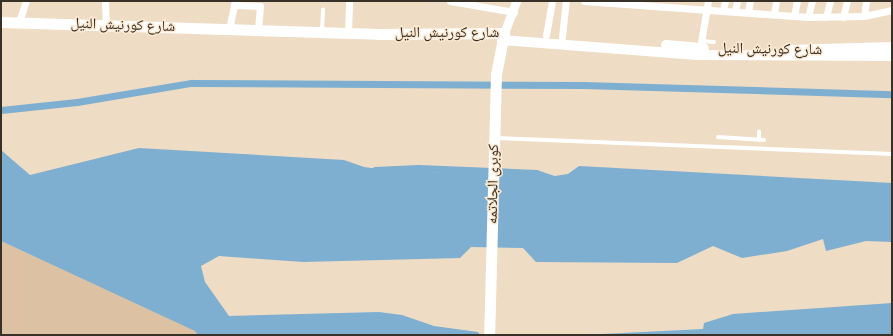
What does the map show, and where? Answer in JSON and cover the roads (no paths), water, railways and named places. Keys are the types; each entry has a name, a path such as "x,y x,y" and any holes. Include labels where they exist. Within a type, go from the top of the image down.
{"main road":[{"name":"شارع كورنيش النيل","path":"1,22 106,24 351,39 546,35 595,43"},
{"name":"شارع كورنيش النيل","path":"1,29 212,31 229,29 503,36 765,57 892,56"},
{"name":"كوبرى الجلاتمه","path":"489,335 497,62 503,36"},
{"name":"شارع كورنيش النيل","path":"688,51 701,44 826,50 892,47"}],"street":[{"path":"19,22 26,1"},
{"path":"105,1 106,24"},
{"path":"348,33 349,1"},
{"path":"454,1 481,3 514,12"},
{"path":"503,36 514,12 516,1"},
{"path":"546,35 552,1"},
{"path":"562,37 566,1"},
{"path":"584,1 688,4 707,9 826,18 864,16 892,10"},
{"path":"701,44 708,1"},
{"path":"723,10 725,1"},
{"path":"735,11 737,1"},
{"path":"748,12 750,1"},
{"path":"774,14 776,1"},
{"path":"794,16 797,1"},
{"path":"808,17 812,1"},
{"path":"826,18 830,1"},
{"path":"844,17 847,1"},
{"path":"864,16 866,1"},
{"path":"229,29 234,3 260,6 258,30"}],"lane":[{"path":"322,32 323,10"},
{"path":"701,44 714,42"},
{"path":"760,132 761,148"},
{"path":"718,136 744,137 761,140"},
{"path":"744,137 744,147"},
{"path":"494,138 892,154"}],"water":[{"path":"139,148 344,160 364,167 392,171 555,176 568,174 579,166 892,183 892,242 866,241 826,251 823,239 787,251 742,258 713,246 677,263 536,262 523,248 471,247 460,258 303,262 219,256 201,266 205,282 229,316 379,312 402,315 434,326 478,332 480,335 198,335 195,331 1,241 1,150 30,175"},
{"path":"892,303 892,335 582,335 703,329 704,323 733,314"}],"waterway":[{"path":"1,110 77,102 191,83 583,85 892,94"},
{"path":"375,170 418,168 536,173 553,179"}]}
